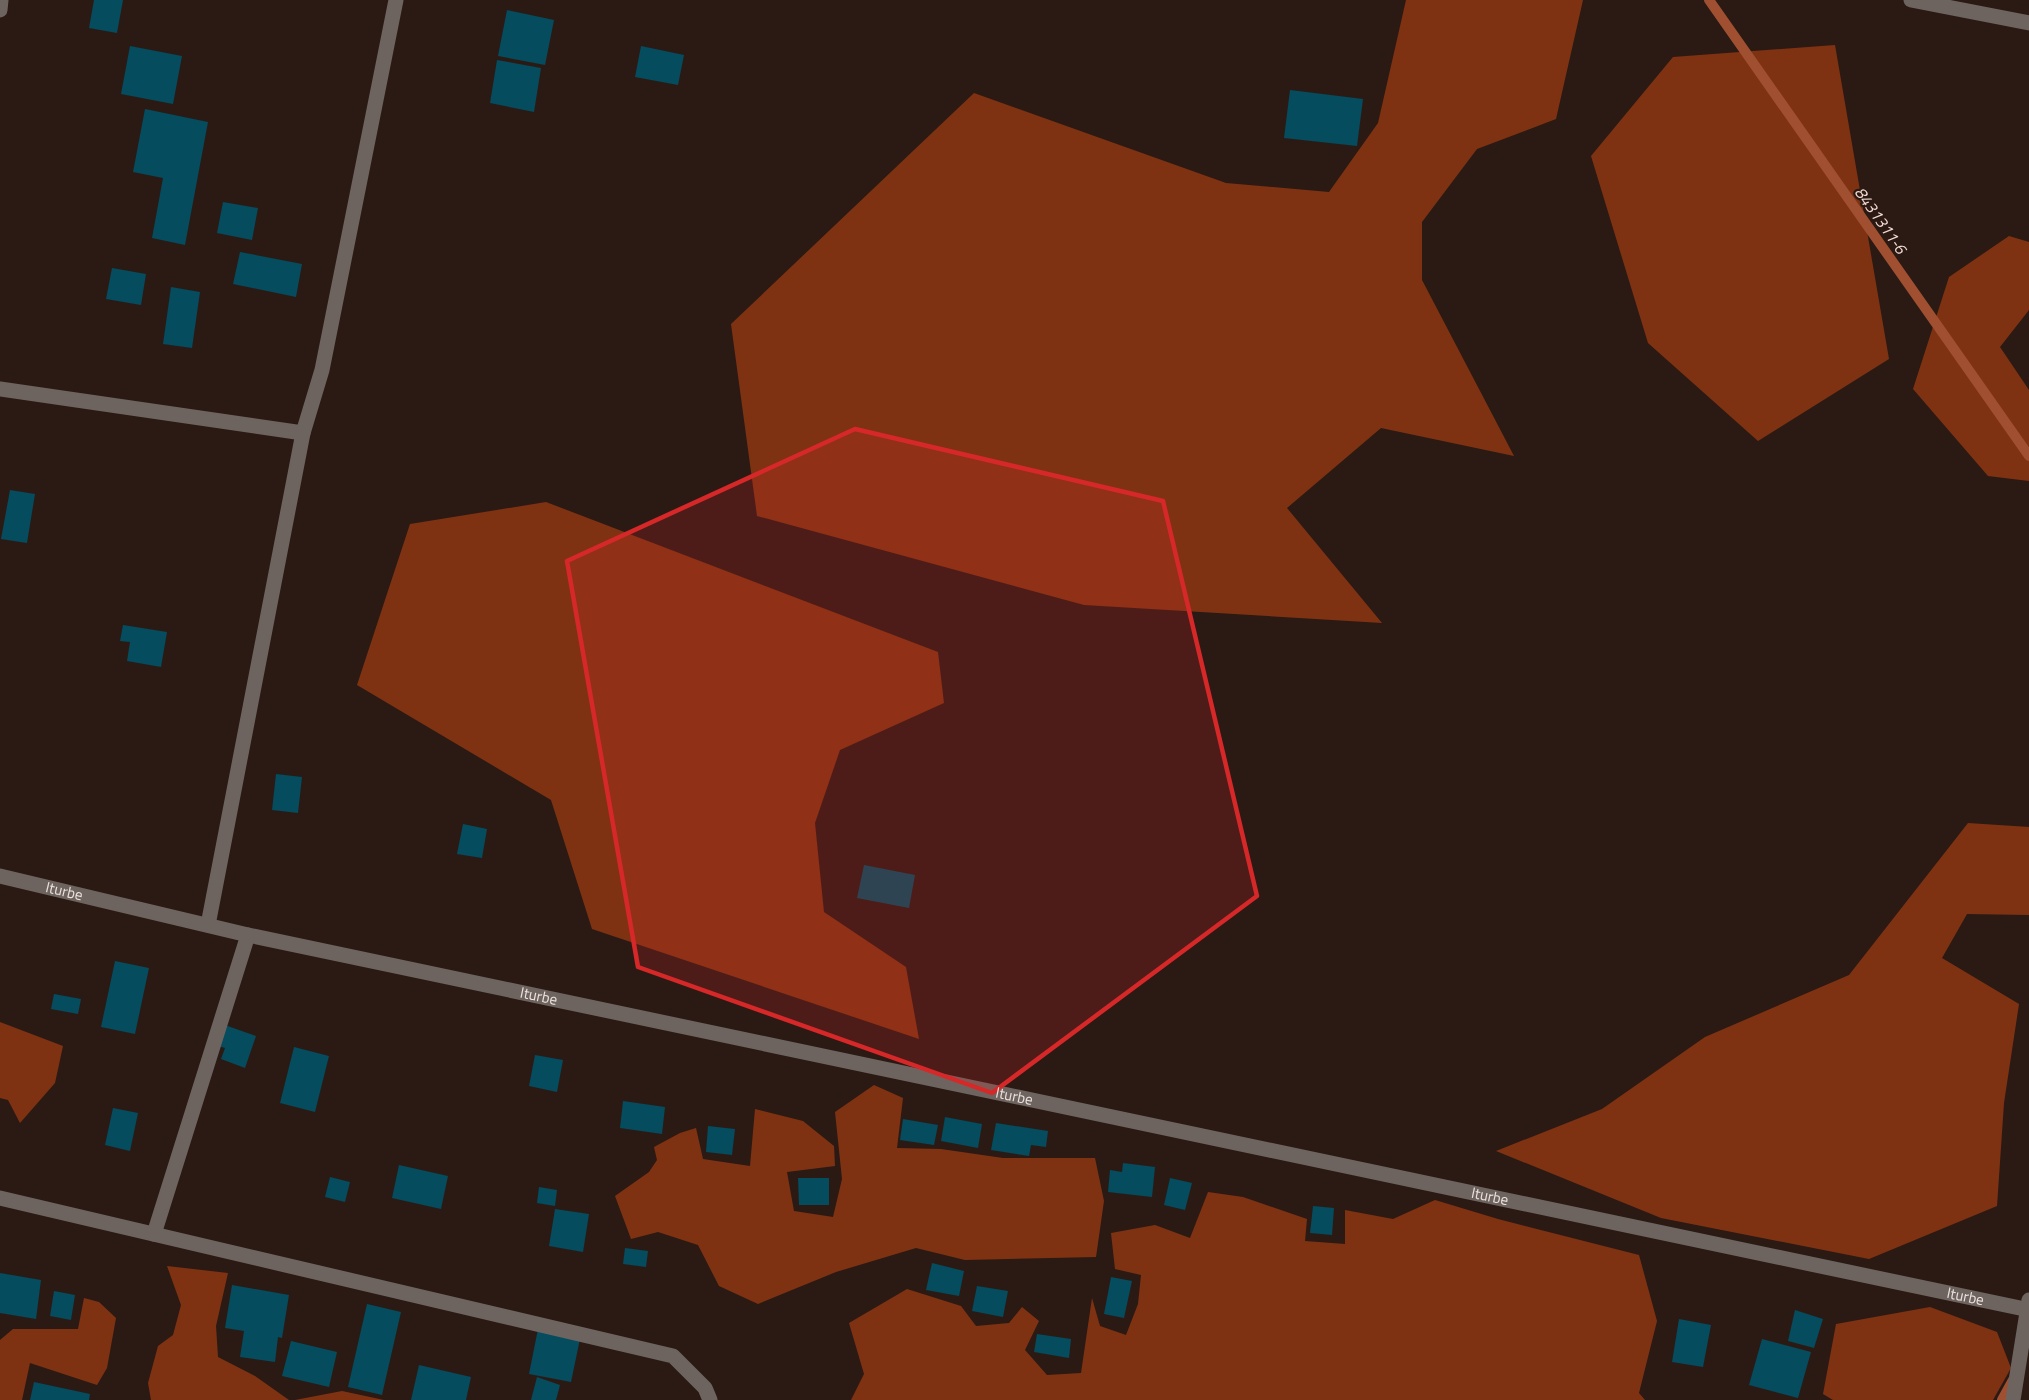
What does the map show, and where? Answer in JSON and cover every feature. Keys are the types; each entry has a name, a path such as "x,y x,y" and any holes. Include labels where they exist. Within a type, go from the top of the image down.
{"street":[{"path":"0,10 1,0"},
{"path":"208,925 303,433 322,370 396,0"},
{"path":"1911,0 2029,23"},
{"path":"0,388 303,433"},
{"name":"Iturbe","path":"0,876 248,935 2029,1306"},
{"path":"154,1234 248,935"},
{"path":"0,1198 673,1356 705,1388 710,1400"},
{"path":"2013,1400 2029,1306"}],"highlighted area":[{"path":"855,429 1163,501 1257,896 992,1093 638,967 567,561"}],"shaded area":[{"path":"1406,0 1583,0 1556,119 1477,149 1422,222 1422,280 1514,456 1381,428 1287,508 1382,623 1084,605 757,516 731,324 974,93 1226,183 1329,192 1378,123"},
{"path":"1835,45 1889,359 1758,441 1648,343 1591,156 1673,57"},
{"path":"2009,236 2029,242 2029,310 2000,347 2029,390 2029,481 1988,476 1913,389 1949,277"},
{"path":"546,502 938,652 944,703 840,750 815,823 824,912 906,967 919,1039 592,929 551,800 357,685 410,524"},
{"path":"1968,823 2029,827 2029,915 1967,914 1942,958 2019,1004 2004,1103 1997,1206 1869,1259 1661,1218 1496,1151 1602,1109 1705,1037 1849,975"},
{"path":"0,1022 63,1046 55,1083 20,1123 8,1100 0,1098"},
{"path":"874,1085 903,1098 897,1148 941,1149 1003,1158 1095,1158 1104,1201 1096,1257 965,1260 916,1248 836,1272 758,1304 719,1286 698,1245 658,1232 631,1239 615,1196 649,1172 657,1160 654,1147 680,1133 696,1128 703,1159 750,1166 755,1109 803,1121 834,1146 835,1166 787,1172 794,1211 833,1217 842,1179 835,1112"},
{"path":"1208,1192 1243,1197 1307,1219 1305,1241 1345,1244 1345,1210 1393,1219 1435,1200 1498,1219 1639,1255 1657,1321 1639,1393 1645,1400 851,1400 864,1374 849,1323 907,1289 961,1306 976,1326 1009,1323 1022,1307 1039,1321 1025,1350 1047,1375 1081,1373 1092,1298 1100,1326 1126,1335 1138,1304 1141,1275 1115,1269 1111,1233 1155,1225 1190,1238"},
{"path":"167,1266 228,1273 216,1326 218,1357 255,1376 289,1400 151,1400 148,1383 158,1346 173,1335 181,1305"},
{"path":"84,1298 99,1302 116,1318 107,1368 97,1385 30,1363 22,1400 0,1400 0,1340 13,1329 78,1329"},
{"path":"1930,1307 1997,1332 2011,1368 1993,1400 1833,1400 1823,1394 1836,1324"},
{"path":"342,1391 384,1400 295,1400"}],"building":[{"path":"94,0 123,0 117,33 89,28"},
{"path":"507,10 554,20 545,65 498,56"},
{"path":"130,46 182,56 173,104 121,94"},
{"path":"641,46 684,55 678,85 635,77"},
{"path":"497,60 541,68 534,112 490,103"},
{"path":"1290,90 1363,99 1357,146 1284,138"},
{"path":"145,109 208,122 185,245 152,238 163,178 133,172"},
{"path":"223,202 258,208 252,240 217,233"},
{"path":"240,252 302,264 296,297 233,284"},
{"path":"112,268 146,274 141,305 106,299"},
{"path":"171,287 200,292 192,348 163,344"},
{"path":"10,490 35,494 27,543 1,539"},
{"path":"123,625 167,632 161,667 127,661 130,642 120,641"},
{"path":"276,774 302,777 298,813 272,810"},
{"path":"463,824 487,829 482,858 457,854"},
{"path":"864,865 915,875 909,908 857,898"},
{"path":"115,961 149,968 135,1034 101,1027"},
{"path":"54,994 81,999 78,1014 51,1009"},
{"path":"222,1024 256,1036 245,1068 221,1059 225,1048 215,1045"},
{"path":"294,1047 329,1056 315,1112 280,1103"},
{"path":"535,1055 563,1060 557,1092 529,1086"},
{"path":"623,1101 665,1107 662,1134 620,1128"},
{"path":"113,1108 138,1113 130,1151 105,1145"},
{"path":"945,1117 982,1124 978,1148 941,1141"},
{"path":"903,1119 938,1125 934,1145 900,1140"},
{"path":"996,1123 1048,1131 1046,1147 1031,1145 1029,1156 991,1150"},
{"path":"708,1126 735,1129 732,1155 706,1152"},
{"path":"1123,1163 1155,1167 1152,1197 1108,1192 1110,1170 1122,1172"},
{"path":"399,1165 448,1176 441,1209 392,1198"},
{"path":"330,1177 350,1182 345,1202 325,1197"},
{"path":"798,1178 829,1178 829,1205 799,1205"},
{"path":"1170,1178 1192,1183 1185,1210 1164,1205"},
{"path":"539,1187 557,1190 555,1206 537,1203"},
{"path":"1313,1206 1334,1208 1332,1235 1310,1233"},
{"path":"555,1209 589,1214 583,1252 549,1246"},
{"path":"625,1248 648,1251 646,1267 623,1264"},
{"path":"932,1263 964,1271 959,1296 926,1290"},
{"path":"0,1273 41,1280 36,1319 0,1313"},
{"path":"1111,1277 1132,1281 1124,1318 1104,1314"},
{"path":"232,1285 289,1295 282,1338 278,1337 275,1362 240,1357 244,1331 225,1328"},
{"path":"977,1286 1008,1291 1003,1317 972,1311"},
{"path":"54,1291 75,1295 71,1320 50,1316"},
{"path":"367,1304 401,1312 382,1395 348,1387"},
{"path":"1795,1310 1823,1319 1814,1348 1788,1341"},
{"path":"1679,1319 1711,1325 1703,1367 1672,1362"},
{"path":"539,1324 581,1334 571,1382 529,1374"},
{"path":"1037,1334 1071,1339 1069,1358 1034,1352"},
{"path":"1762,1339 1811,1352 1798,1398 1749,1385"},
{"path":"291,1341 337,1352 329,1387 282,1376"},
{"path":"419,1365 471,1377 466,1400 411,1400"},
{"path":"537,1377 560,1385 556,1400 531,1400"},
{"path":"34,1382 90,1394 89,1400 30,1400"}],"waterway":[{"name":"8431311-6","path":"1709,0 2029,456"},
{"path":"2002,1400 2013,1380"}]}
